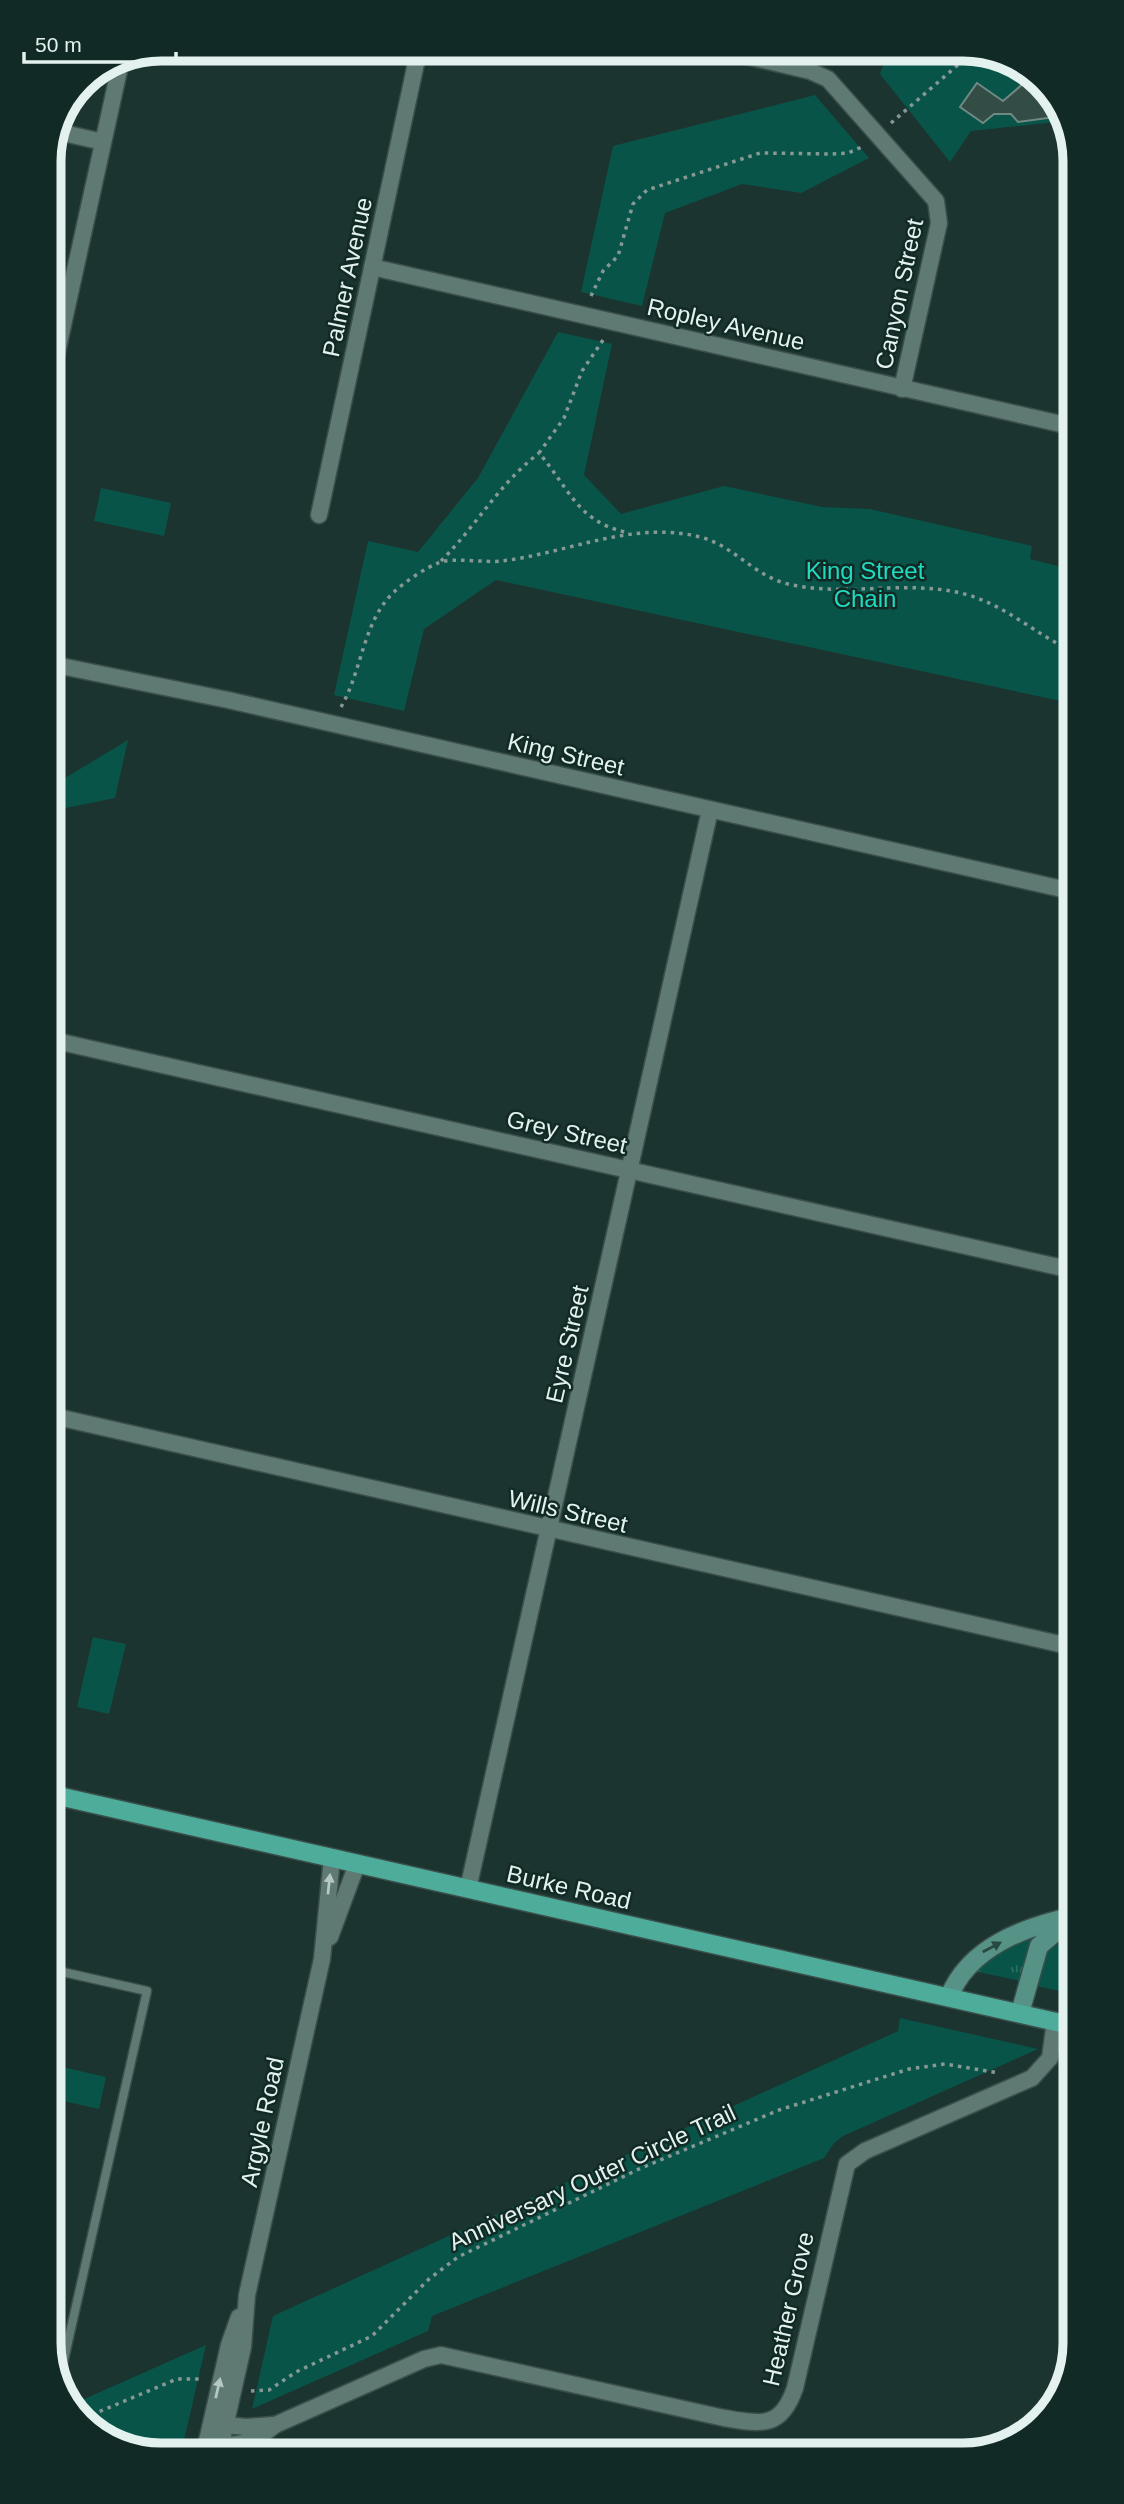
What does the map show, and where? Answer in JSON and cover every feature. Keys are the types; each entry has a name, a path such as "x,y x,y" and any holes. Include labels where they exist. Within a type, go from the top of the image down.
{"main road":[{"name":"Burke Road","path":"61,1797 1063,2023"}],"street":[{"name":"Palmer Avenue","path":"319,515 416,61"},
{"path":"766,61 819,74 839,89 878,134"},
{"path":"61,334 119,72"},
{"path":"66,133 103,142"},
{"name":"Canyon Street","path":"878,134 929,191 938,208 939,223 902,389"},
{"name":"Ropley Avenue","path":"372,267 1063,424"},
{"name":"King Street","path":"61,666 228,700 1063,889"},
{"name":"Eyre Street","path":"468,1889 710,810"},
{"name":"Grey Street","path":"61,1042 1063,1268"},
{"name":"Wills Street","path":"61,1418 1063,1645"},
{"name":"Argyle Road","path":"213,2443 227,2385 229,2345 247,2295 322,1959 332,1858"},
{"name":"Argyle Road","path":"322,1959 357,1864"},
{"path":"949,1997 961,1970 982,1952 1046,1922 1063,1919"},
{"path":"1020,2013 1039,1946 1063,1926"},
{"name":"Heather Grove","path":"240,2443 254,2440 275,2425 424,2359 441,2355 724,2418 760,2422 778,2418 787,2407 795,2388 841,2182 852,2159 1032,2078 1051,2058 1055,2021"},
{"name":"Heather Grove","path":"218,2424 275,2425"}],"lane":[{"path":"61,1972 147,1991 63,2363"}],"path":[{"path":"591,296 603,271 618,256 633,204 647,190 760,153 848,153 863,147 962,61"},
{"path":"344,701 359,668 373,624 393,593 441,561 467,534 506,480 539,453 564,418 582,371 603,340"},
{"path":"539,453 587,516 609,528 627,533 700,537 715,542 749,567 786,584 844,591 919,587 969,595 993,605 1063,646"},
{"path":"441,561 486,562 528,557 627,533"},
{"name":"Anniversary Outer Circle Trail","path":"92,2414 177,2379 195,2378 253,2391 270,2390 296,2372 372,2336 429,2279 485,2241 639,2169 779,2110 932,2065 957,2065 1032,2078"}],"green space":[{"path":"885,61 982,63 1001,69 1024,82 1038,95 1054,122 971,131 950,162 880,74"},
{"path":"815,95 869,158 801,193 742,184 665,213 642,306 581,292 613,146"},
{"name":"King Street Chain","path":"558,332 612,344 584,475 621,514 724,486 822,507 870,509 1032,546 1030,559 1063,567 1063,702 496,580 424,629 404,711 334,695 368,541 418,552 478,478"},
{"path":"101,488 171,503 164,536 94,521"},
{"path":"128,740 115,798 61,809 61,780"},
{"path":"93,1637 126,1644 109,1714 77,1707"},
{"path":"1031,1934 1033,1942 1020,1981 969,1970 975,1963"},
{"path":"1063,1942 1063,1992 1036,1986 1047,1950"},
{"path":"900,2018 1038,2049 843,2136 834,2143 824,2158 432,2316 428,2331 252,2409 273,2316 898,2031"},
{"path":"61,2067 106,2077 99,2109 61,2101"},
{"path":"206,2345 184,2440 178,2443 155,2443 123,2435 100,2422 80,2401"}],"building":[{"path":"977,83 1003,101 1024,83 1041,103 1043,101 1052,117 1018,122 1011,114 994,114 983,123 960,107"}]}
